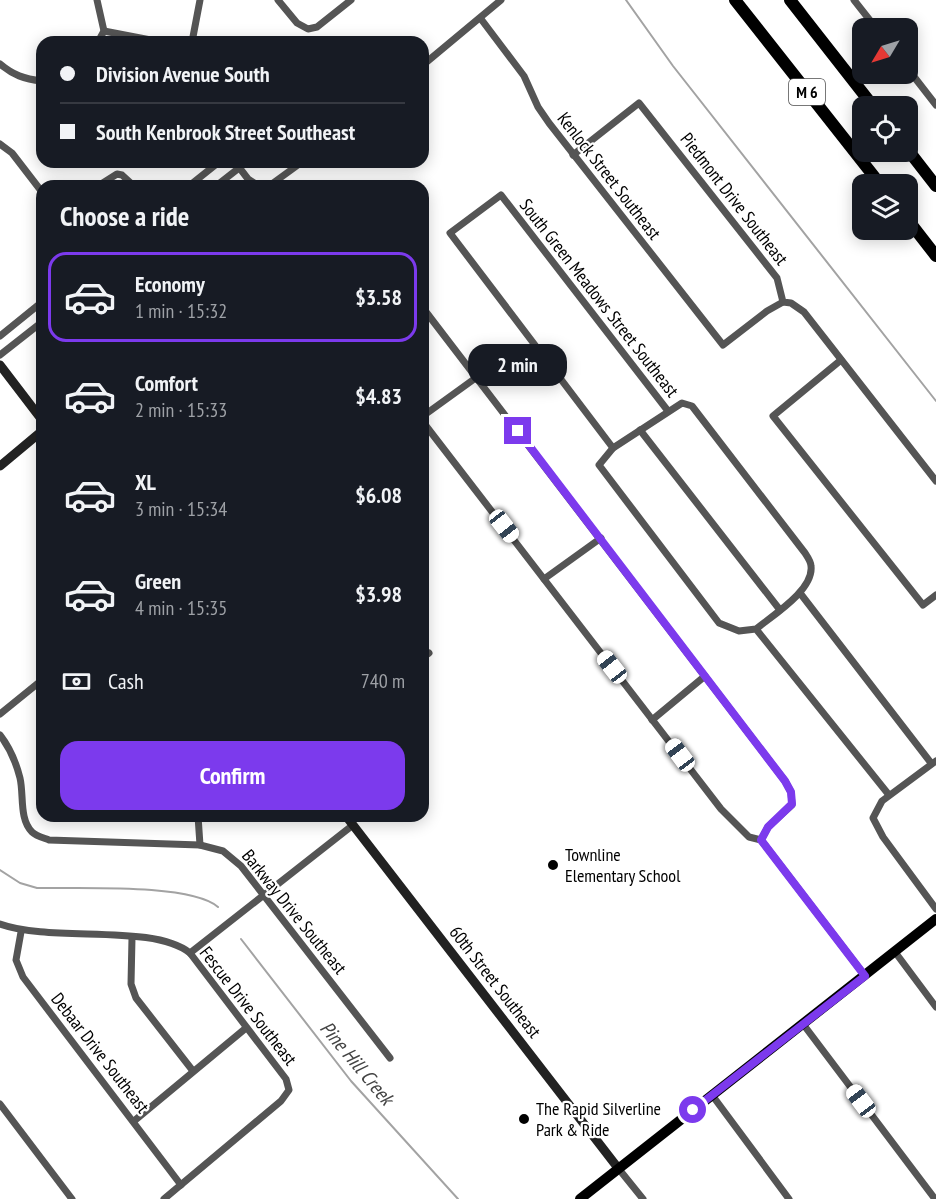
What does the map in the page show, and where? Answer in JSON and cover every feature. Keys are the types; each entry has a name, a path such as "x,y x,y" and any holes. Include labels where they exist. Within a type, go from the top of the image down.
{"highway":[{"name":"M 6","path":"735,0 872,174"},
{"name":"M 6","path":"790,0 865,96"},
{"path":"917,162 936,186"},
{"path":"918,232 936,256"}],"main road":[{"path":"0,365 36,412"},
{"path":"0,466 36,436"},
{"name":"60th Street Southeast","path":"351,822 618,1168"},
{"path":"580,1199 936,919"}],"street":[{"path":"97,0 104,31 102,36"},
{"path":"193,36 200,0"},
{"path":"279,0 297,23 308,29 317,27 351,0"},
{"path":"429,60 482,19 501,0"},
{"path":"854,0 868,18"},
{"name":"Kenlock Street Southeast","path":"482,19 524,76 538,107 723,345 767,311 783,302"},
{"path":"104,31 130,36"},
{"path":"0,64 11,74 26,80 36,81"},
{"path":"918,82 936,105"},
{"name":"Piedmont Drive Southeast","path":"573,154 639,103 777,278 783,302"},
{"path":"0,144 12,153 36,184"},
{"path":"196,180 212,168"},
{"path":"222,180 234,168"},
{"path":"239,168 250,180"},
{"path":"277,180 294,168"},
{"path":"108,180 117,174 127,180"},
{"name":"South Green Meadows Street Southeast","path":"613,447 450,233 501,195 668,411 682,403 692,406 805,553 812,565 808,580 800,593"},
{"path":"783,302 791,303 804,312 936,480"},
{"path":"0,336 36,308"},
{"path":"429,316 601,538 791,792 792,804 768,827 761,840"},
{"path":"0,355 36,327"},
{"path":"842,360 773,416 923,605 936,595"},
{"path":"429,412 477,377"},
{"path":"668,411 613,447 599,465 719,623 740,631 756,629 800,593 933,762 889,795 877,807 873,818 876,826 936,909"},
{"path":"640,429 780,610"},
{"path":"429,430 736,826 749,837 761,840 865,976"},
{"path":"544,579 601,538"},
{"path":"756,629 889,795"},
{"path":"652,720 705,676"},
{"path":"0,714 36,685"},
{"name":"Barkway Drive Southeast","path":"0,735 10,748 26,822 33,834 49,840 200,845 223,851 236,860 390,1058"},
{"path":"198,822 200,845"},
{"path":"190,953 353,825"},
{"name":"Fescue Drive Southeast","path":"0,924 21,932 132,938 143,936 183,947 190,953 286,1079 290,1090 281,1101 181,1185"},
{"name":"Debaar Drive Southeast","path":"21,932 16,960 23,977 181,1185"},
{"path":"132,938 131,984 136,998 194,1071"},
{"path":"895,952 936,1008"},
{"path":"803,1024 935,1199"},
{"path":"134,1121 246,1028"},
{"path":"712,1095 789,1199"},
{"path":"1,1107 72,1199"},
{"path":"618,1168 643,1199"},
{"path":"164,1199 181,1185"}],"waterway":[{"path":"626,0 673,66 936,401"},
{"name":"Pine Hill Creek","path":"0,870 20,883 37,888 159,891 204,899 218,907"},
{"name":"Pine Hill Creek","path":"241,939 351,1081 458,1199"}],"place":[{"name":"Townline Elementary School","path":"553,865"},
{"name":"The Rapid Silverline Park & Ride","path":"524,1119"}],"route":[{"path":"518,431 785,781 791,792 792,804 786,813 768,827 761,840 865,976 693,1110"}]}
